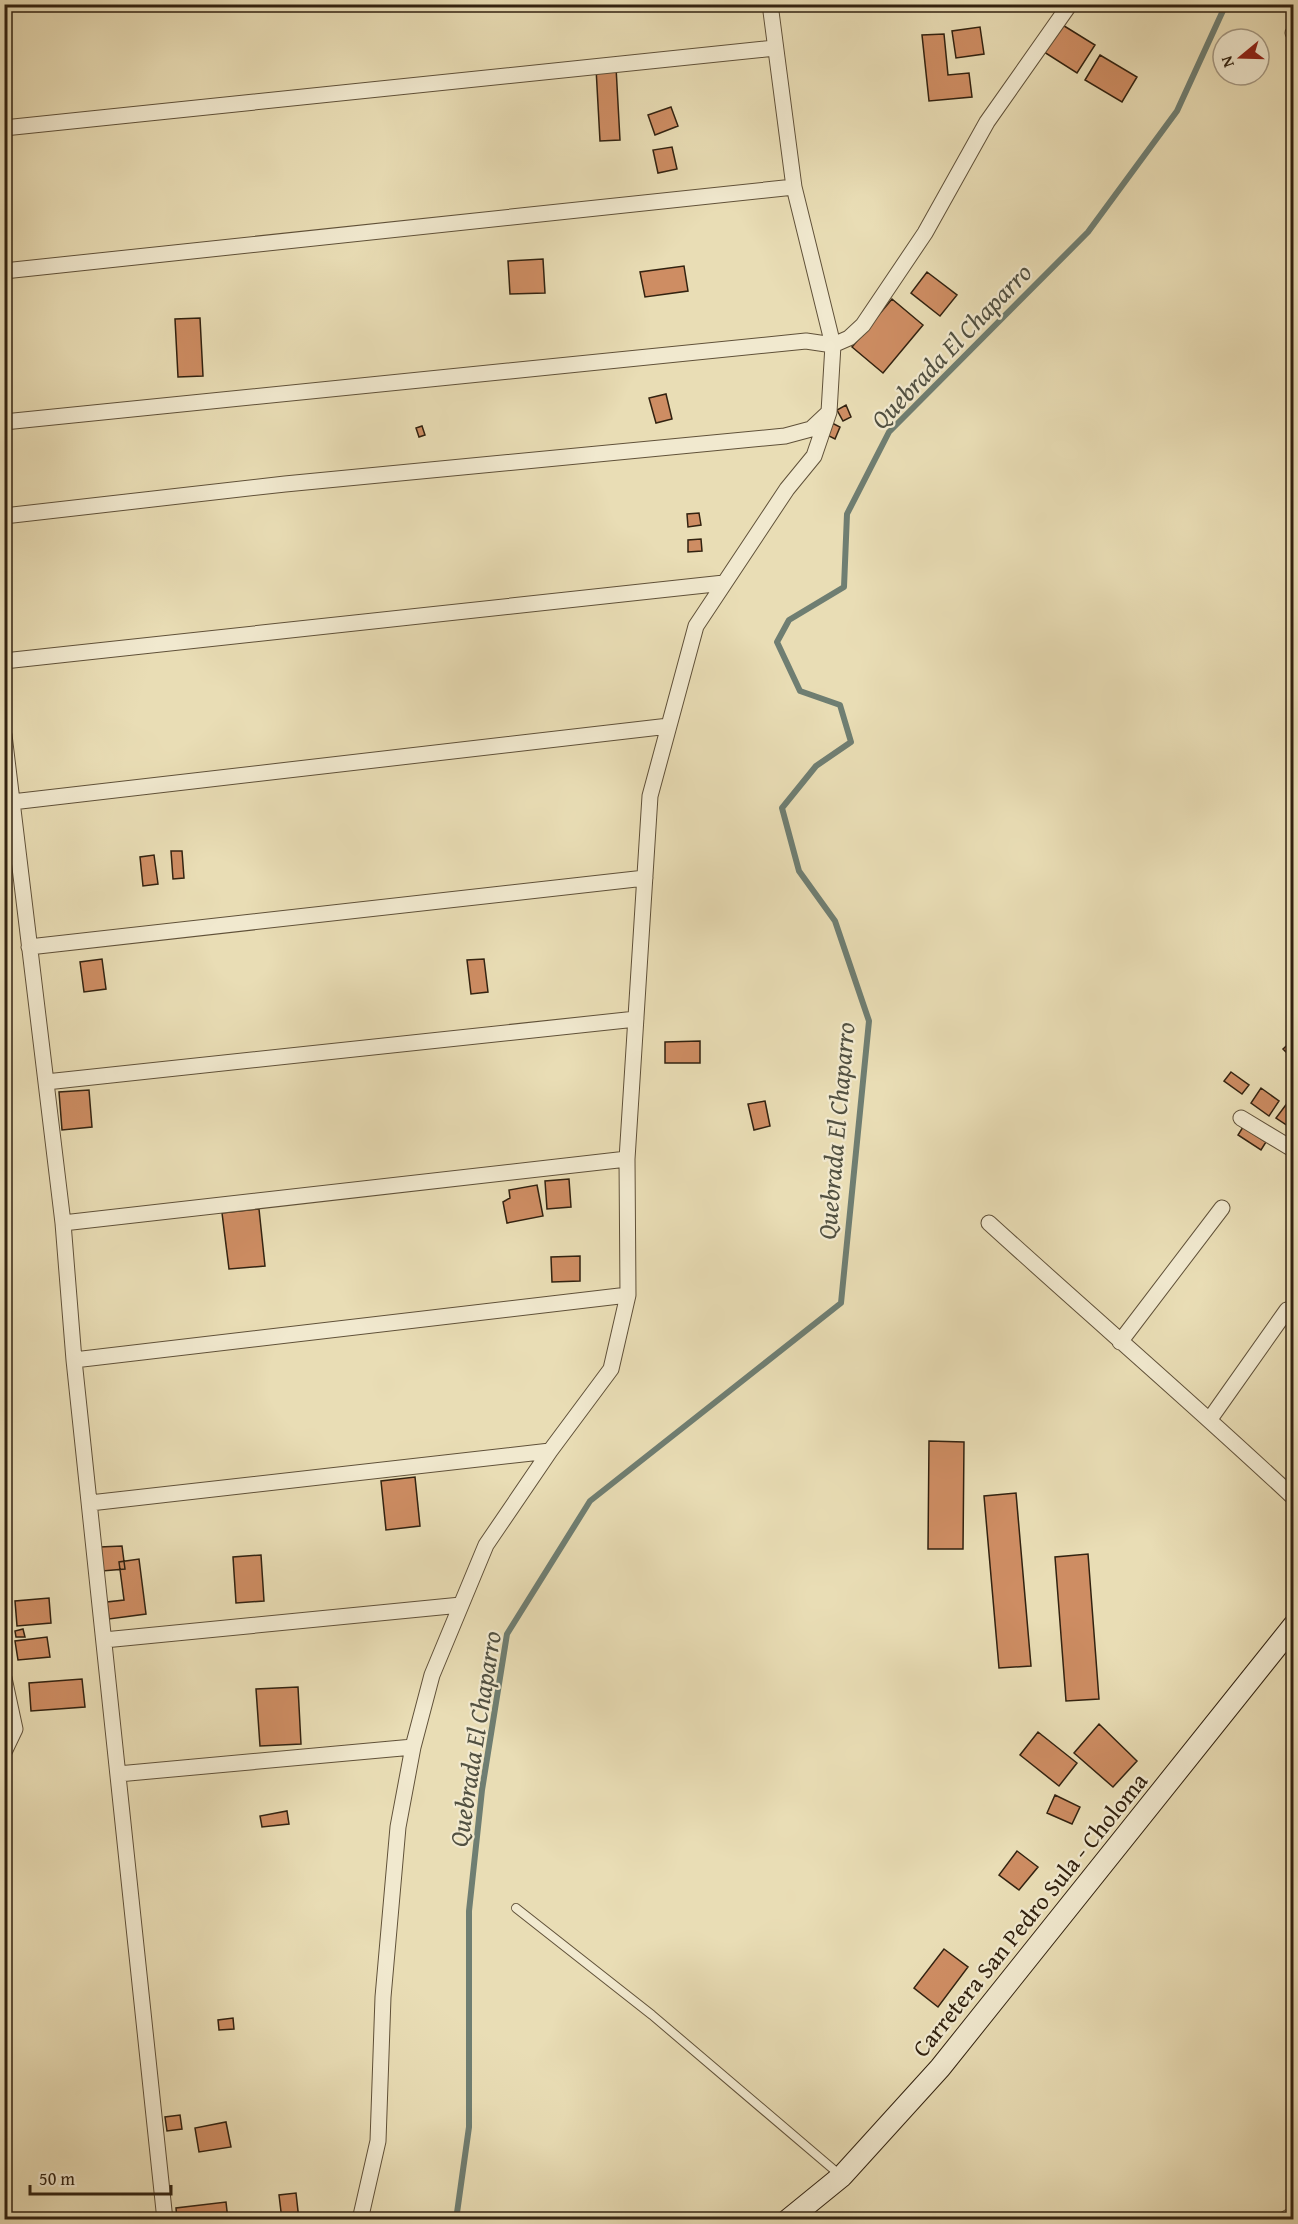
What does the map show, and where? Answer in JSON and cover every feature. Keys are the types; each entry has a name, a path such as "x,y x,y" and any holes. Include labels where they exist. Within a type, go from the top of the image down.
{"main road":[{"name":"Carretera San Pedro Sula - Choloma","path":"788,2220 842,2176 940,2068 1293,1625"}],"street":[{"path":"360,2220 378,2141 383,1997 398,1827 413,1747 432,1675 486,1545 550,1451 610,1369 628,1295 627,1159 650,796 696,626 788,489 814,456 829,412 832,345 794,187 770,4"},
{"path":"4,422 806,341 832,345 849,338 863,325 925,233 987,122 1070,4"},
{"path":"4,128 775,48"},
{"path":"4,271 794,187"},
{"path":"4,516 285,484 785,436 811,429 829,412"},
{"path":"4,661 724,583"},
{"path":"12,802 669,726"},
{"path":"4,735 63,1223 74,1360 165,2220"},
{"path":"29,947 645,878"},
{"path":"46,1082 636,1019"},
{"path":"1241,1118 1293,1150"},
{"path":"63,1223 627,1159"},
{"path":"1120,1342 1222,1208"},
{"path":"989,1223 1120,1342 1210,1419 1293,1498"},
{"path":"74,1360 628,1295"},
{"path":"1210,1419 1287,1310"},
{"path":"90,1503 550,1451"},
{"path":"104,1640 461,1605"},
{"path":"4,1678 15,1729 4,1752"},
{"path":"118,1774 413,1747"}],"lane":[{"path":"516,1908 652,2015 842,2176"},
{"path":"1277,2220 1293,2210"}],"building":[{"path":"1061,24 1095,45 1077,73 1044,52"},
{"path":"980,27 984,54 956,58 952,31"},
{"path":"944,34 948,75 969,73 972,97 929,101 922,35"},
{"path":"1100,55 1137,77 1122,102 1085,80"},
{"path":"616,67 620,140 600,141 596,68"},
{"path":"671,107 678,126 655,135 648,115"},
{"path":"672,147 677,169 658,173 653,150"},
{"path":"543,259 545,293 510,294 508,261"},
{"path":"684,266 688,291 645,297 640,272"},
{"path":"927,272 957,295 940,316 911,293"},
{"path":"892,299 923,325 883,373 852,347"},
{"path":"200,318 203,376 178,377 175,319"},
{"path":"666,394 672,419 656,423 649,398"},
{"path":"846,405 851,417 843,421 837,410"},
{"path":"832,423 840,427 835,439 827,435"},
{"path":"422,426 425,435 419,437 416,428"},
{"path":"699,513 701,525 688,527 687,514"},
{"path":"701,539 702,551 688,552 688,540"},
{"path":"171,851 182,851 184,878 173,879"},
{"path":"154,855 158,884 143,886 140,857"},
{"path":"102,959 106,989 84,992 80,962"},
{"path":"484,959 488,992 471,994 467,960"},
{"path":"1294,1039 1294,1060 1283,1049"},
{"path":"700,1041 700,1063 665,1063 665,1042"},
{"path":"1231,1072 1249,1085 1242,1094 1224,1081"},
{"path":"1261,1088 1279,1101 1269,1116 1251,1103"},
{"path":"89,1090 92,1127 62,1130 59,1092"},
{"path":"1294,1094 1294,1124 1291,1128 1276,1118"},
{"path":"765,1101 770,1126 754,1130 748,1104"},
{"path":"1243,1127 1266,1142 1261,1150 1238,1135"},
{"path":"569,1179 571,1207 547,1209 545,1181"},
{"path":"537,1185 543,1216 507,1223 503,1202 510,1198 509,1190"},
{"path":"259,1209 265,1266 229,1269 222,1213"},
{"path":"580,1256 580,1281 552,1282 551,1257"},
{"path":"929,1441 964,1442 963,1549 928,1549"},
{"path":"415,1477 420,1526 386,1530 381,1481"},
{"path":"1016,1493 1031,1666 999,1668 984,1496"},
{"path":"122,1546 125,1569 102,1571 100,1547"},
{"path":"1088,1554 1099,1699 1066,1701 1055,1557"},
{"path":"261,1555 264,1601 236,1603 233,1557"},
{"path":"139,1559 146,1614 109,1619 107,1602 124,1600 119,1562"},
{"path":"49,1598 51,1623 17,1626 15,1601"},
{"path":"23,1629 25,1637 16,1637 15,1631"},
{"path":"47,1637 50,1657 18,1660 15,1641"},
{"path":"82,1679 85,1707 31,1711 29,1683"},
{"path":"298,1687 301,1744 260,1746 256,1689"},
{"path":"1099,1724 1137,1761 1113,1787 1074,1753"},
{"path":"1038,1732 1077,1763 1059,1786 1020,1755"},
{"path":"1055,1795 1080,1807 1072,1824 1047,1813"},
{"path":"287,1811 289,1824 262,1827 260,1816"},
{"path":"1017,1851 1038,1867 1019,1890 999,1875"},
{"path":"944,1949 968,1967 938,2007 914,1988"},
{"path":"233,2018 234,2029 219,2030 218,2020"},
{"path":"180,2115 182,2129 167,2131 165,2117"},
{"path":"226,2122 231,2147 199,2152 195,2128"},
{"path":"296,2193 299,2220 282,2220 279,2195"},
{"path":"226,2202 228,2220 177,2220 176,2208"}],"waterway":[{"name":"Quebrada El Chaparro","path":"456,2220 469,2127 469,1911 482,1790 507,1634 590,1501 841,1303 869,1021 835,921 799,871 782,808 816,766 851,742 840,705 800,691 777,642 789,620 844,587 847,514 889,432 1088,232 1177,111 1226,4"}]}
